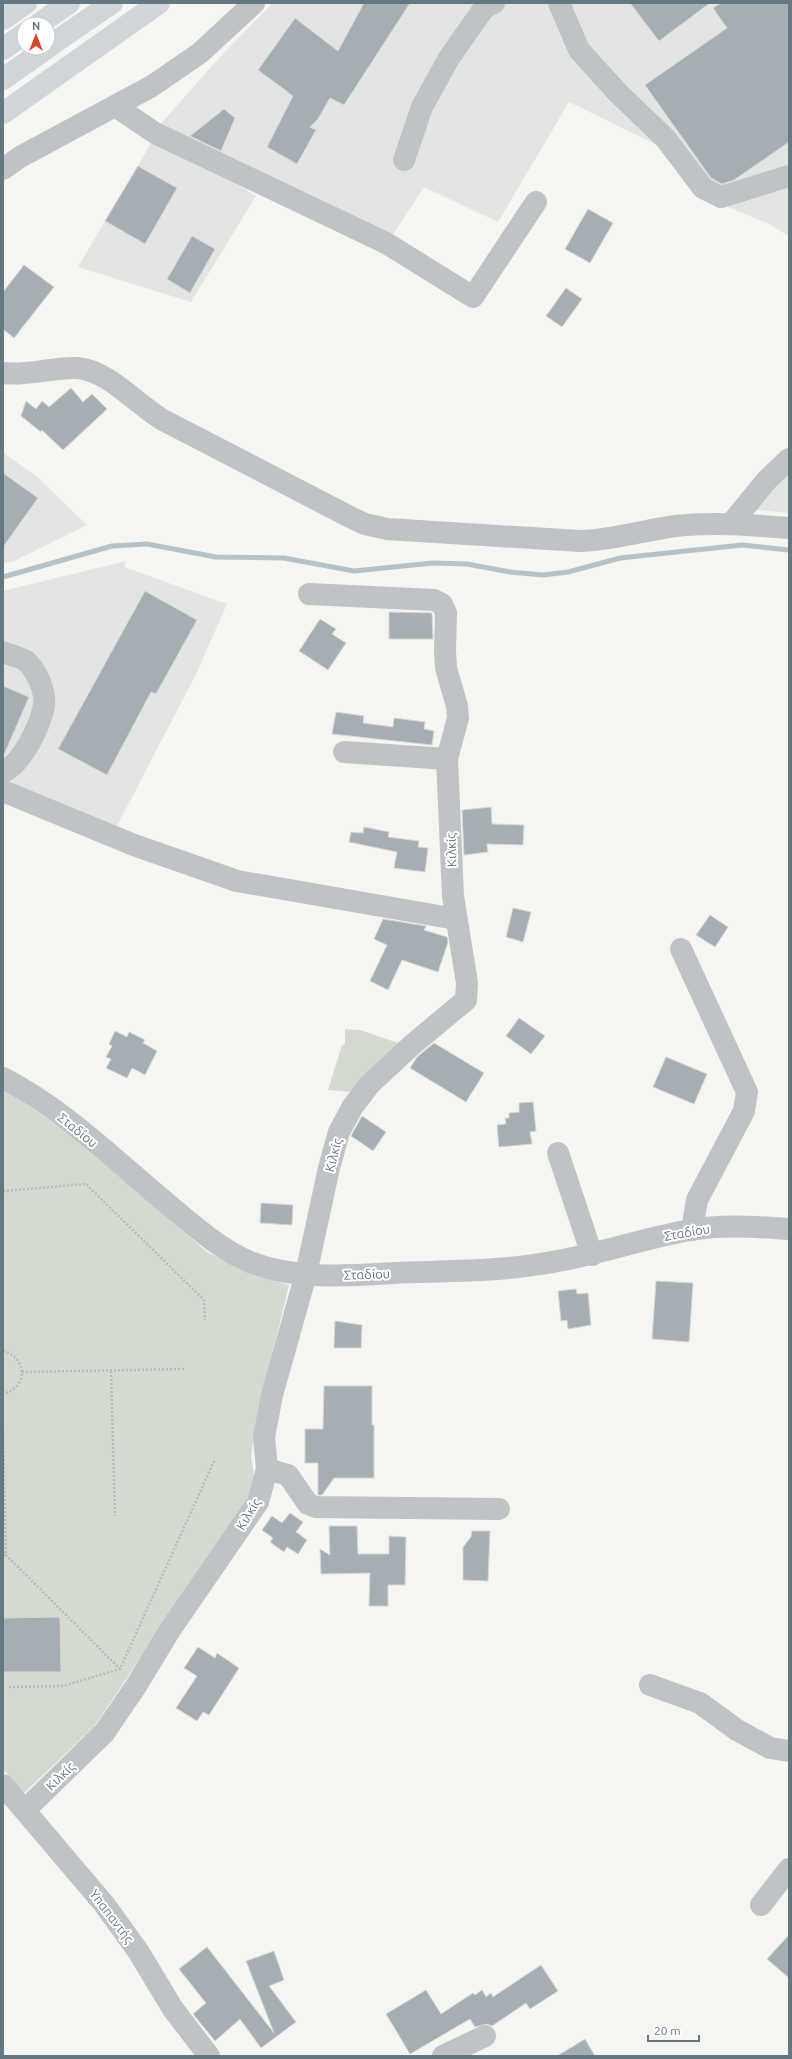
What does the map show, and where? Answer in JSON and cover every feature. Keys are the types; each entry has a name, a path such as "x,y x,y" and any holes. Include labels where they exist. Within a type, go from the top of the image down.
{"highway":[{"path":"3,7 11,3"},
{"path":"3,19 26,3"},
{"path":"50,16 69,3"},
{"path":"56,42 112,3"},
{"path":"3,113 159,3"},
{"path":"3,49 16,40"},
{"path":"3,79 36,56"}],"street":[{"path":"3,169 20,157 152,86 200,53 254,3"},
{"path":"404,160 422,107 449,58 484,8 494,3"},
{"path":"559,3 579,50 618,92 666,139 702,188 720,197 789,176"},
{"path":"115,106 155,133 386,243 473,297 536,202"},
{"path":"3,373 28,374 74,368 93,372 116,385 140,406 163,420 260,472 352,518 375,527 398,531 580,541 608,539 676,526 731,524 789,528"},
{"path":"731,524 766,481 789,459"},
{"name":"Κιλκίς","path":"25,1810 104,1733 136,1686 170,1630 258,1502 267,1469 264,1437 272,1395 306,1274 333,1149 344,1122 361,1094 380,1074 466,1000 466,983 452,883 447,759 458,718 457,706 446,668 444,651 446,613 442,604 434,600 309,594"},
{"path":"3,652 25,661 36,673 43,691 44,705 31,740 16,764 3,772"},
{"path":"344,752 447,759"},
{"path":"3,791 134,845 238,881 456,919"},
{"path":"681,949 747,1092 744,1111 697,1200 692,1230"},
{"name":"Σταδίου","path":"3,1078 33,1096 75,1127 213,1241 249,1261 267,1268 306,1274 368,1275 508,1268 538,1265 592,1255 692,1230 729,1227 789,1229"},
{"path":"558,1153 592,1255"},
{"path":"267,1469 288,1475 308,1504 316,1507 499,1509"},
{"path":"650,1685 700,1703 737,1730 770,1748 789,1751"},
{"name":"Υπαπαντής","path":"3,1785 120,1925 173,2009 209,2056"},
{"path":"761,1905 789,1869"},
{"path":"443,2056 485,2036"}],"path":[{"path":"3,1190 86,1184 204,1300 206,1320"},
{"path":"3,1351 15,1356 19,1362 22,1372 20,1381 16,1387 3,1394"},
{"path":"22,1372 186,1369"},
{"path":"111,1371 115,1516"},
{"path":"3,1432 6,1555 3,1558"},
{"path":"9,1687 63,1686 120,1669 215,1459"},
{"path":"3,1552 136,1686"}],"shaded area":[{"path":"273,3 789,3 789,236 769,224 695,193 659,146 569,102 498,222 424,187 390,239 158,127 219,58"},
{"path":"153,140 206,165 256,196 191,302 78,267"},
{"path":"3,453 36,476 87,525 14,561 3,564"},
{"path":"789,466 789,513 749,509"},
{"path":"126,561 124,567 227,604 196,674 117,826 3,780 3,591"},
{"path":"345,1029 360,1030 404,1045 354,1092 328,1090 342,1045 345,1044"},
{"path":"3,1088 75,1138 207,1252 254,1275 289,1285 255,1427 251,1457 256,1485 94,1727 24,1793 3,1769"}],"building":[{"path":"364,3 410,3 344,105 330,98 318,119 310,127 316,130 297,164 267,147 293,96 258,70 295,18 338,51"},
{"path":"630,3 710,3 659,41"},
{"path":"721,3 789,3 789,142 734,180 722,184 711,178 645,85 727,28 713,8"},
{"path":"224,109 235,118 221,151 190,136"},
{"path":"138,166 177,188 145,244 105,221"},
{"path":"588,209 613,223 590,263 565,249"},
{"path":"192,236 215,249 190,293 167,279"},
{"path":"24,265 54,287 14,338 3,329 3,292"},
{"path":"566,288 582,299 562,327 546,316"},
{"path":"71,388 83,402 92,394 107,409 63,450 42,430 41,432 21,416 26,401 36,409 42,401 49,407"},
{"path":"3,473 38,498 3,547"},
{"path":"145,591 197,620 156,694 151,692 107,775 58,749"},
{"path":"389,612 432,613 433,639 389,639"},
{"path":"320,619 336,629 332,634 346,643 328,670 299,651"},
{"path":"3,686 29,697 3,757"},
{"path":"336,712 364,716 363,723 393,727 394,718 425,722 424,729 434,731 432,745 332,734"},
{"path":"491,807 492,824 524,825 523,845 487,844 488,852 464,855 462,810"},
{"path":"364,827 389,832 388,837 419,841 418,847 428,848 425,872 394,868 397,852 349,842 351,832 363,833"},
{"path":"513,908 531,912 523,942 506,937"},
{"path":"710,915 728,927 715,947 696,935"},
{"path":"383,919 426,926 424,930 447,937 448,942 438,972 402,960 388,990 370,981 387,945 374,939"},
{"path":"519,1018 545,1036 531,1054 506,1036"},
{"path":"115,1031 127,1037 129,1032 145,1040 143,1043 157,1051 145,1075 132,1068 127,1078 106,1068 111,1059 106,1057 112,1046 109,1044"},
{"path":"434,1043 484,1073 466,1102 410,1068 417,1057"},
{"path":"666,1057 707,1074 694,1104 653,1087"},
{"path":"533,1102 536,1131 530,1132 532,1144 499,1147 497,1125 506,1124 505,1118 509,1118 509,1113 519,1112 519,1103"},
{"path":"362,1116 386,1132 373,1151 351,1136"},
{"path":"261,1203 293,1205 292,1225 260,1223"},
{"path":"656,1281 693,1283 689,1342 652,1339"},
{"path":"576,1289 577,1294 588,1293 591,1325 568,1329 567,1320 561,1321 558,1291"},
{"path":"335,1321 362,1325 361,1348 334,1348"},
{"path":"324,1386 372,1386 374,1478 334,1478 322,1495 318,1495 318,1463 305,1463 305,1429 323,1429"},
{"path":"290,1513 303,1522 296,1532 307,1540 298,1554 287,1547 284,1552 270,1542 273,1538 262,1530 272,1516 282,1523"},
{"path":"329,1526 357,1526 358,1554 389,1554 389,1536 406,1537 405,1585 388,1585 388,1606 369,1606 370,1573 321,1574 320,1549 330,1555"},
{"path":"472,1531 490,1531 488,1581 463,1580 463,1547 471,1537"},
{"path":"60,1617 61,1672 3,1672 3,1618"},
{"path":"198,1647 215,1658 217,1653 239,1668 209,1715 203,1712 197,1721 176,1708 197,1676 184,1668"},
{"path":"789,1935 789,1978 767,1959"},
{"path":"207,1947 274,2033 246,1961 274,1951 284,1980 269,1986 296,2022 261,2048 240,2019 215,2041 193,2014 206,2003 179,1969"},
{"path":"541,1965 558,1991 530,2009 526,2003 492,2026 486,2024 475,2027 470,2019 410,2054 386,2014 426,1990 441,2014 473,1993 475,1995 482,1990 486,1997 491,1993 493,1997"},
{"path":"585,2039 595,2056 557,2056"}],"waterway":[{"path":"3,577 112,546 147,544 216,557 284,558 354,571 433,563 467,564 510,572 543,575 568,572 620,558 742,545 789,550"}]}
